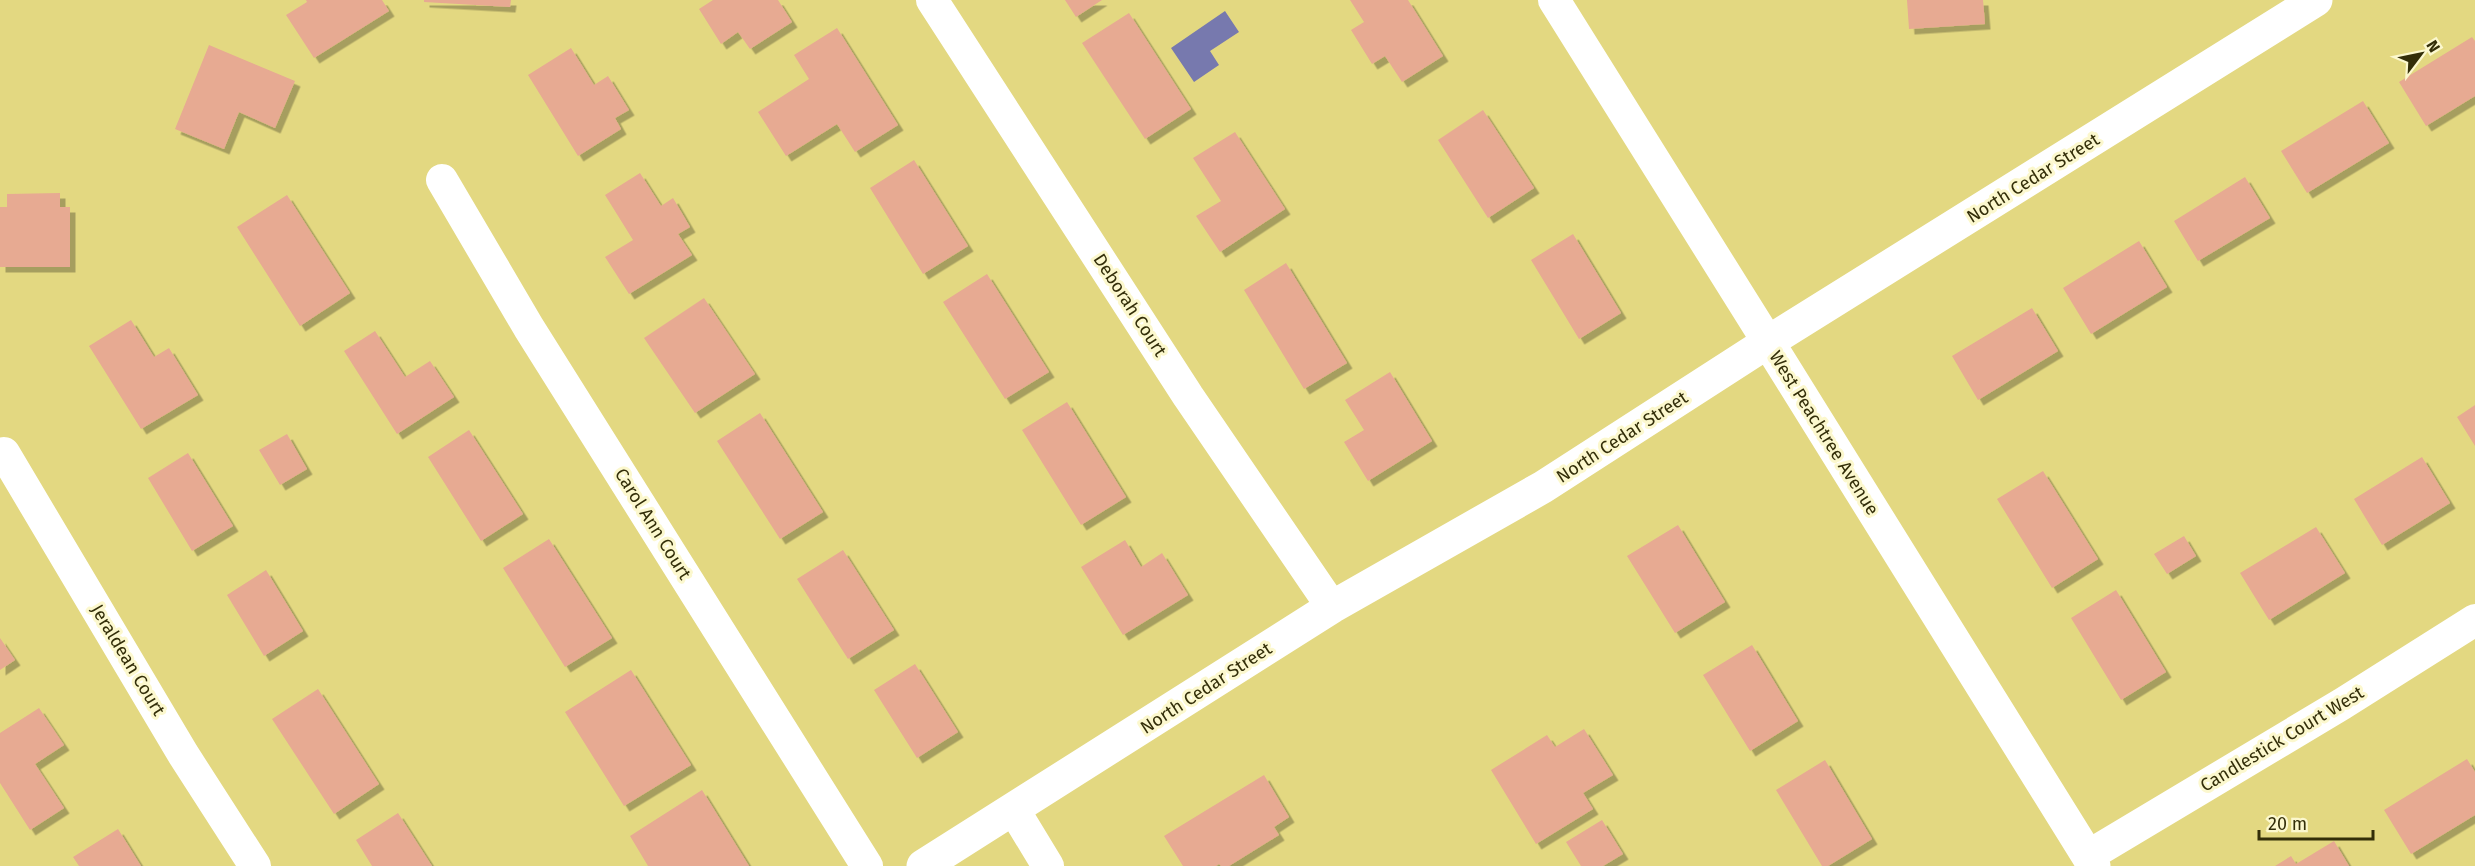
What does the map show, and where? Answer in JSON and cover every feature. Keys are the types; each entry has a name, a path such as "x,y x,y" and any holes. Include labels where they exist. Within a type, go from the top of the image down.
{"street":[{"name":"Deborah Court","path":"932,0 1188,396 1332,607"},
{"name":"West Peachtree Avenue","path":"1554,0 2091,861"},
{"name":"North Cedar Street","path":"923,866 1332,607 1543,487 1768,342 2316,0"},
{"name":"Carol Ann Court","path":"442,180 529,327 867,866"},
{"name":"Jeraldean Court","path":"4,453 183,754 255,866"},
{"name":"Candlestick Court West","path":"2091,861 2475,620"},
{"path":"1014,810 1048,866"}],"water":[{"path":"1225,11 1239,32 1210,51 1219,65 1194,82 1171,48"}],"building":[{"path":"306,0 382,0 389,11 314,58 286,15 307,2"},
{"path":"424,0 511,0 510,7 424,2"},
{"path":"713,0 778,0 792,22 750,49 738,32 721,44 699,9"},
{"path":"1065,0 1102,0 1076,17"},
{"path":"1350,0 1408,0 1443,56 1402,82 1385,56 1372,64 1351,30 1364,22"},
{"path":"1907,0 1983,0 1985,24 1909,29"},
{"path":"1129,13 1191,109 1145,139 1082,43"},
{"path":"837,28 898,125 855,152 837,124 786,156 758,112 809,79 794,55"},
{"path":"2472,37 2475,41 2475,96 2426,126 2399,82"},
{"path":"209,45 295,81 275,128 239,112 224,149 175,129"},
{"path":"571,48 594,85 608,76 629,110 615,118 621,129 578,156 528,75"},
{"path":"2363,101 2389,143 2307,193 2281,151"},
{"path":"1483,110 1534,188 1488,218 1438,140"},
{"path":"1235,132 1285,209 1220,252 1196,216 1221,201 1193,158"},
{"path":"914,160 968,246 923,274 870,188"},
{"path":"640,173 661,206 673,198 690,227 678,234 692,255 629,294 605,257 633,240 605,195"},
{"path":"2245,177 2270,218 2198,261 2174,221"},
{"path":"60,193 60,207 70,207 70,267 0,267 0,207 7,207 7,194"},
{"path":"287,195 350,293 300,326 237,227"},
{"path":"1573,234 1621,313 1579,339 1531,260"},
{"path":"2139,241 2167,287 2091,334 2063,288"},
{"path":"1286,263 1347,363 1304,389 1244,290"},
{"path":"987,274 1049,372 1005,399 943,302"},
{"path":"704,298 755,374 695,413 644,338"},
{"path":"2032,308 2058,351 1978,400 1952,356"},
{"path":"131,320 154,357 169,348 198,395 141,429 89,346"},
{"path":"375,331 405,377 430,361 454,397 397,434 344,351"},
{"path":"1390,372 1432,441 1368,481 1344,442 1364,430 1345,400"},
{"path":"1067,402 1126,497 1081,525 1022,430"},
{"path":"2475,405 2475,446 2457,417"},
{"path":"760,413 823,512 780,539 717,441"},
{"path":"469,430 523,514 481,541 428,457"},
{"path":"287,434 307,469 280,485 259,450"},
{"path":"188,453 233,526 192,551 148,478"},
{"path":"2422,457 2450,503 2382,545 2354,499"},
{"path":"2043,471 2098,559 2052,588 1997,499"},
{"path":"1678,525 1725,602 1675,633 1627,556"},
{"path":"2316,527 2345,573 2269,620 2240,573"},
{"path":"2184,536 2196,556 2167,574 2154,554"},
{"path":"549,539 612,638 565,667 503,568"},
{"path":"1125,540 1141,567 1162,553 1188,595 1123,635 1081,567"},
{"path":"843,550 894,630 848,659 797,579"},
{"path":"266,570 303,631 264,656 227,595"},
{"path":"2116,590 2166,672 2121,700 2071,618"},
{"path":"0,638 15,660 0,670"},
{"path":"1752,645 1798,721 1750,751 1703,675"},
{"path":"915,664 958,732 917,758 874,690"},
{"path":"631,670 691,765 624,806 565,712"},
{"path":"318,689 379,784 334,814 272,719"},
{"path":"39,708 64,745 35,764 64,808 30,830 0,783 0,733"},
{"path":"1584,729 1613,775 1583,793 1593,809 1536,844 1491,770 1547,735 1555,747"},
{"path":"2467,759 2475,772 2475,815 2411,854 2384,810"},
{"path":"1825,760 1872,839 1828,866 1822,866 1776,790"},
{"path":"1264,775 1289,817 1274,827 1279,835 1229,866 1219,864 1216,866 1183,866 1164,836"},
{"path":"702,790 749,866 648,866 630,836"},
{"path":"398,813 432,866 372,866 356,840"},
{"path":"1602,820 1623,854 1603,866 1581,866 1566,842"},
{"path":"118,829 141,866 79,866 73,857"},
{"path":"2334,841 2349,866 2275,866 2291,856 2296,864"}]}
